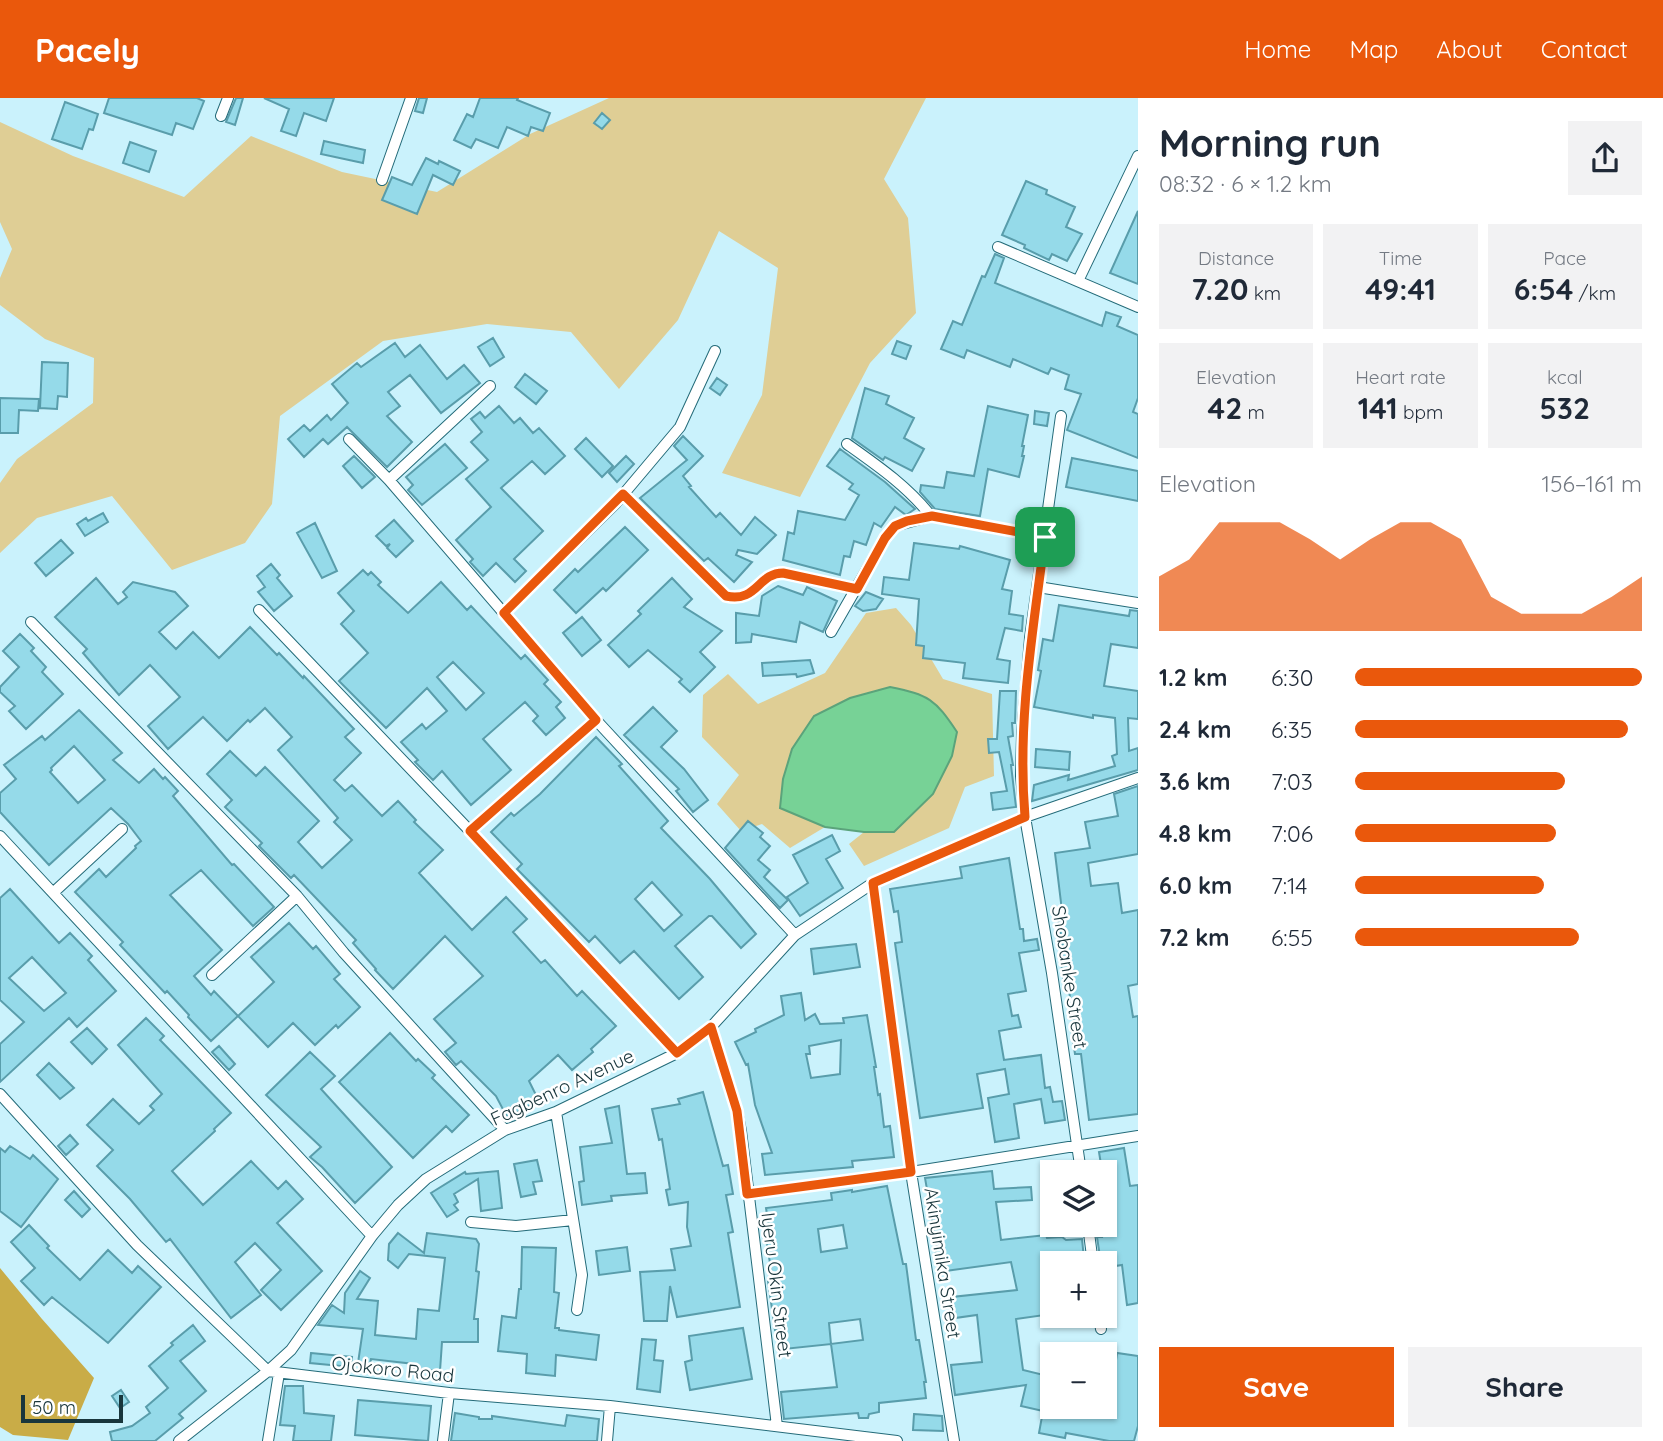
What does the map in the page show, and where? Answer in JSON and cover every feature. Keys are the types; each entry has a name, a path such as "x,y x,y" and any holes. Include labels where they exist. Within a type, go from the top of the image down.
{"street":[{"path":"221,116 228,98"},
{"path":"382,180 411,98"},
{"path":"1078,281 1138,156"},
{"path":"998,247 1138,307"},
{"path":"504,613 623,494 680,427 715,351"},
{"path":"389,480 490,386"},
{"name":"Shobanke Street","path":"1061,416 1030,638 1021,752 1025,817 1048,947 1079,1160"},
{"path":"349,439 389,480 596,720 794,935"},
{"path":"847,444 899,481 932,516"},
{"path":"623,494 726,596 738,599 748,595 774,573 857,589"},
{"path":"831,632 885,538 895,526 932,516 1045,537"},
{"path":"1038,587 1138,603"},
{"path":"259,610 677,1053"},
{"path":"31,622 297,896 344,953 505,1130"},
{"path":"470,831 596,720"},
{"name":"Fagbenro Avenue","path":"178,1441 274,1372 301,1339 372,1236 398,1205 426,1179 505,1130 556,1112 677,1053 711,1027 794,935 873,883 1025,817 1138,778"},
{"path":"54,892 122,829"},
{"path":"0,836 372,1236"},
{"name":"Akinyimika Street","path":"873,883 911,1172 954,1441"},
{"path":"212,975 297,896"},
{"name":"Iyeru Okin Street","path":"711,1027 737,1111 777,1426"},
{"path":"0,1094 137,1245 274,1372 268,1441"},
{"path":"556,1112 582,1275 577,1310"},
{"path":"747,1194 911,1172 1138,1136"},
{"path":"471,1222 516,1226 573,1220"},
{"name":"Ojokoro Road","path":"274,1372 449,1393 610,1406 897,1441"},
{"path":"443,1441 449,1393"},
{"path":"607,1441 610,1406"}],"shaded area":[{"path":"609,98 926,98 884,179 908,218 916,313 870,363 800,497 722,473 762,395 778,268 719,231 678,320 619,389 571,332 487,324 383,341 280,416 272,504 245,543 172,570 112,496 37,518 0,553 0,483 17,459 93,403 94,358 45,339 0,305 0,278 12,249 0,222 0,122 73,156 184,197 251,136 342,172 437,192 530,134"},
{"path":"896,608 911,625 943,679 992,694 994,776 965,787 949,828 864,866 849,844 864,832 894,831 780,808 825,827 790,848 762,824 741,831 717,804 739,775 702,737 703,695 728,674 758,704 825,673 866,613"},
{"path":"890,687 930,700 943,712 957,732 952,756 933,794 894,832 864,832 825,827 780,808 783,779 792,749 814,716 850,698"},
{"path":"0,1268 94,1378 68,1440 13,1435 0,1427"}],"building":[{"path":"109,98 197,98 204,101 193,129 176,123 172,135 104,113"},
{"path":"236,98 243,98 235,125 226,122"},
{"path":"264,98 334,98 326,121 304,113 296,136 281,131 289,109"},
{"path":"419,98 427,98 423,113 415,111"},
{"path":"480,98 518,98 517,100 550,113 543,131 531,127 528,136 507,127 498,148 476,139 471,148 454,140 467,114 473,117"},
{"path":"65,102 98,114 93,130 89,129 82,149 52,139"},
{"path":"602,113 610,120 602,129 594,123"},
{"path":"324,141 365,150 363,163 321,154"},
{"path":"130,142 156,151 149,172 123,163"},
{"path":"426,158 460,171 453,185 433,175 417,214 382,200 392,177 412,185"},
{"path":"1026,181 1047,190 1046,194 1075,207 1066,227 1082,234 1067,261 1052,254 1049,260 1002,235"},
{"path":"1138,211 1138,284 1110,273"},
{"path":"995,254 1004,258 995,283 1102,326 1106,312 1121,317 1117,326 1138,335 1138,398 1133,412 1138,414 1138,458 1067,430 1081,394 1065,389 1069,375 1051,368 1048,374 1013,359 1010,367 967,350 964,358 941,349 953,321 962,325 982,276 985,277"},
{"path":"493,338 504,357 490,366 478,347"},
{"path":"897,341 911,346 906,359 892,354"},
{"path":"395,343 405,357 420,345 447,379 464,365 480,383 441,413 410,375 388,392 400,406 387,416 412,442 387,467 347,427 328,444 323,439 304,457 288,439 304,425 310,431 327,415 331,420 348,403 332,384 357,363 361,367"},
{"path":"42,362 68,363 67,397 58,396 57,409 40,408"},
{"path":"525,374 547,391 536,404 515,387"},
{"path":"717,378 727,385 720,395 710,388"},
{"path":"865,388 889,396 886,404 914,418 904,438 924,449 912,471 885,457 883,460 852,438"},
{"path":"0,398 39,399 38,411 19,410 18,433 0,433"},
{"path":"499,406 514,423 520,418 533,433 539,428 565,456 545,474 532,461 501,488 543,531 514,559 526,571 515,582 496,563 483,576 470,562 473,559 456,540 491,507 466,479 488,460 471,442 482,432 471,419 480,412 485,418"},
{"path":"988,406 1028,415 1019,477 988,469 980,516 935,509 920,492 921,485 944,488 947,472 974,476"},
{"path":"1035,411 1049,413 1047,426 1034,424"},
{"path":"683,436 703,456 683,476 691,486 689,487 716,517 720,513 741,535 755,517 776,535 757,554 738,550 736,555 752,562 734,582 708,558 704,561 640,498 687,460 674,446"},
{"path":"586,438 613,466 602,477 575,449"},
{"path":"445,444 467,468 422,505 408,490 413,485 406,477"},
{"path":"840,449 885,482 915,509 906,515 895,507 881,527 874,523 866,545 854,541 850,557 844,556 840,575 783,560 788,532 794,534 798,511 845,520 859,495 849,489 853,484 827,466"},
{"path":"354,456 375,477 362,488 343,466"},
{"path":"626,456 634,464 617,482 609,473"},
{"path":"1072,458 1138,471 1138,501 1066,487"},
{"path":"103,513 108,522 85,536 77,524"},
{"path":"394,520 413,541 396,557 387,548 390,544 386,546 376,536"},
{"path":"315,523 337,571 322,578 297,533"},
{"path":"625,527 648,550 606,591 603,588 576,613 554,590 575,569 578,572"},
{"path":"61,540 73,553 46,576 35,563"},
{"path":"914,543 959,549 960,546 1010,560 1002,589 1012,591 1009,614 1023,616 1022,631 1005,628 997,659 1010,661 1008,683 963,678 965,663 923,658 924,646 916,645 919,599 882,594 884,577 909,580"},
{"path":"271,564 280,575 277,578 292,596 274,611 258,592 265,587 257,576"},
{"path":"363,570 368,575 371,572 381,582 378,585 408,613 441,582 467,610 471,606 521,659 525,655 548,680 544,684 561,702 556,707 565,718 546,735 533,721 538,716 525,702 483,739 511,770 471,805 442,771 433,780 415,762 418,760 401,742 422,724 426,729 447,711 427,688 386,728 339,681 368,653 341,624 354,611 338,593","holes":["453,662 484,693 466,710 437,677"]},
{"path":"96,578 118,604 127,597 123,592 133,582 175,592 188,606 159,632 176,649 193,632 219,658 250,627 277,655 279,653 303,678 304,676 354,729 345,737 361,753 334,780 345,791 352,785 382,816 398,801 416,820 414,822 443,850 419,873 472,930 506,897 527,919 513,932 541,963 545,960 577,996 582,991 616,1026 591,1049 593,1052 572,1070 558,1055 529,1081 539,1101 507,1117 496,1096 461,1061 456,1065 445,1052 456,1043 434,1019 483,976 445,936 393,989 353,943 356,940 294,875 291,878 259,846 262,843 225,807 232,800 207,774 230,751 256,776 265,767 319,821 298,842 322,868 352,840 334,822 338,818 278,750 292,737 265,708 227,741 203,717 168,749 148,726 180,697 150,665 119,695 83,653 87,649 55,617"},
{"path":"672,578 692,599 684,607 722,631 700,652 715,667 690,692 679,682 682,679 648,650 629,667 608,645 641,614 638,611"},
{"path":"778,586 803,595 807,587 837,601 823,632 800,622 796,642 752,634 751,642 736,643 736,613 759,616 762,596"},
{"path":"866,592 883,599 876,609 863,611 855,606"},
{"path":"1059,605 1129,616 1130,610 1138,611 1138,648 1111,644 1104,686 1138,691 1138,719 1128,718 1129,751 1138,748 1138,770 1032,801 1034,785 1069,775 1068,780 1115,766 1112,756 1117,754 1115,718 1093,715 1093,718 1034,707 1041,671 1038,670 1043,639 1053,641"},
{"path":"582,617 601,640 582,656 563,633"},
{"path":"20,634 34,648 31,651 46,667 42,672 63,694 26,729 9,711 15,706 0,692 0,687 19,667 3,651"},
{"path":"810,660 814,673 797,677 796,674 763,676 762,663"},
{"path":"1000,691 1016,691 1013,736 1008,737 1016,807 993,810 991,793 1007,791 999,752 989,753 988,739 997,739"},
{"path":"653,707 677,731 661,747 684,769 708,800 693,812 676,791 679,789 624,735"},
{"path":"79,710 122,753 113,760 139,783 154,769 163,779 165,777 178,791 173,796 232,865 234,864 274,907 253,926 201,870 170,895 222,950 194,976 211,995 214,991 238,1016 211,1041 167,991 165,993 120,945 123,942 75,892 99,869 106,877 136,848 141,841 128,824 111,808 49,865 0,812 0,793 16,779 4,765 42,736 45,740","holes":["74,746 105,780 78,803 50,772"]},
{"path":"596,737 622,764 619,766 668,821 661,828 710,879 756,934 741,948 712,916 709,916 675,946 703,977 679,999 634,951 620,963 595,936 589,942 517,869 522,864 491,832 511,813 514,816 540,794","holes":["652,882 682,915 664,931 635,899"]},
{"path":"1036,749 1070,752 1069,770 1035,767"},
{"path":"1138,786 1138,854 1088,863 1091,886 1118,883 1122,913 1138,910 1138,984 1128,986 1133,1017 1138,1016 1138,1114 1089,1120 1081,1054 1075,1054 1071,1027 1075,1026 1068,985 1064,985 1060,954 1064,953 1058,919 1063,919 1055,853 1090,848 1085,822 1118,816 1114,794"},
{"path":"748,821 763,833 760,837 770,846 758,860 770,870 764,877 788,900 780,908 725,848"},
{"path":"832,835 840,851 826,859 843,888 800,916 787,897 808,883 793,855"},
{"path":"1009,858 1020,929 1023,929 1024,941 1037,939 1039,950 1019,953 1026,991 1008,994 1012,1016 1018,1015 1021,1027 999,1031 1004,1060 1041,1055 1045,1088 1050,1087 1053,1102 1062,1101 1065,1120 1045,1123 1041,1099 1014,1104 1019,1138 995,1142 988,1098 1009,1094 1005,1069 977,1074 983,1108 920,1118 895,943 902,942 898,911 894,912 890,889 962,878 960,867"},
{"path":"10,889 59,943 70,933 92,956 88,960 116,991 77,1027 69,1018 0,1082 0,1044 24,1022 0,1000 0,898","holes":["32,957 66,993 44,1011 9,978"]},
{"path":"289,923 313,949 316,946 340,974 334,979 360,1007 315,1045 293,1023 268,1047 238,1016 274,982 251,957"},
{"path":"856,944 860,967 814,974 811,949"},
{"path":"801,993 805,1020 815,1014 820,1024 844,1023 843,1018 867,1015 884,1127 890,1126 894,1157 852,1161 853,1167 765,1175 762,1154 772,1153 755,1105 748,1064 746,1065 735,1042 784,1015 781,996","holes":["841,1040 840,1074 811,1078 806,1054 810,1054 809,1046"]},
{"path":"146,1018 164,1036 160,1040 231,1113 172,1171 203,1205 251,1161 278,1189 286,1181 303,1199 277,1223 322,1271 281,1310 261,1290 281,1270 255,1243 235,1262 261,1295 231,1318 170,1239 166,1242 130,1199 97,1166 113,1150 87,1125 113,1099 139,1124 154,1110 150,1106 162,1094 118,1045"},
{"path":"87,1028 107,1049 92,1064 71,1042"},
{"path":"390,1033 416,1061 418,1059 435,1075 432,1078 469,1115 452,1132 446,1126 413,1158 339,1082"},
{"path":"219,1046 235,1064 229,1070 212,1052"},
{"path":"310,1052 335,1076 321,1089 392,1167 355,1203 310,1157 321,1147 266,1095"},
{"path":"49,1063 74,1088 60,1099 37,1075"},
{"path":"703,1092 723,1166 728,1165 733,1194 726,1195 733,1232 728,1233 740,1307 677,1317 670,1286 667,1321 644,1321 640,1272 675,1270 671,1249 691,1246 687,1227 688,1202 669,1205 666,1190 670,1189 662,1139 659,1140 652,1109 680,1104 678,1099"},
{"path":"619,1106 627,1174 645,1173 647,1193 611,1196 612,1201 582,1205 579,1182 584,1181 580,1147 612,1143 605,1109"},
{"path":"70,1135 78,1144 66,1155 58,1146"},
{"path":"10,1146 30,1159 33,1155 58,1179 21,1227 0,1211 0,1148 5,1152"},
{"path":"1124,1148 1130,1186 1138,1185 1138,1303 1127,1305 1122,1265 1117,1266 1117,1251 1099,1251 1097,1237 1117,1237 1117,1160 1100,1160 1099,1152"},
{"path":"537,1160 542,1181 533,1182 536,1194 521,1197 514,1164"},
{"path":"498,1171 502,1208 481,1211 478,1179 454,1194 458,1202 454,1205 458,1210 447,1217 431,1193 465,1172"},
{"path":"992,1171 994,1189 1031,1187 1032,1200 996,1202 1001,1240 1040,1236 1062,1237 1066,1240 1082,1239 1083,1251 1040,1251 1040,1316 1016,1319 1023,1370 1040,1374 1040,1410 1021,1406 1026,1385 955,1395 951,1365 982,1362 977,1315 955,1318 952,1297 1017,1290 1011,1262 938,1272 937,1248 925,1178"},
{"path":"887,1186 903,1264 906,1264 916,1340 919,1340 926,1382 926,1398 879,1403 879,1412 869,1414 868,1418 859,1418 858,1413 784,1419 781,1392 837,1387 831,1344 784,1349 781,1329 775,1330 768,1281 773,1281 766,1239 771,1239 766,1208 832,1200 831,1193","holes":["843,1225 847,1248 821,1252 818,1229","860,1319 863,1340 831,1344 829,1323"]},
{"path":"74,1191 90,1209 82,1217 65,1200"},
{"path":"29,1225 49,1246 47,1248 80,1280 108,1250 132,1273 138,1266 161,1287 108,1343 52,1297 44,1305 21,1281 35,1268 11,1242"},
{"path":"398,1233 424,1253 427,1233 476,1239 479,1244 474,1319 478,1319 478,1342 442,1342 440,1371 414,1369 414,1364 371,1359 370,1365 358,1363 363,1329 318,1325 332,1305 344,1313 345,1293 360,1271 370,1278 357,1299 378,1301 375,1335 416,1339 418,1309 439,1311 445,1258 409,1254 398,1268 388,1260 389,1244"},
{"path":"522,1247 556,1248 554,1292 559,1293 555,1328 599,1335 596,1360 556,1355 555,1376 526,1373 527,1354 498,1351 502,1316 516,1318 521,1289"},
{"path":"627,1247 630,1271 599,1275 596,1251"},
{"path":"193,1325 205,1341 180,1361 206,1391 179,1414 183,1418 155,1441 112,1441 110,1432 132,1426 150,1413 146,1407 168,1388 149,1366"},
{"path":"743,1328 752,1379 690,1390 685,1362 692,1360 689,1336"},
{"path":"642,1339 656,1340 654,1360 663,1361 660,1392 637,1389"},
{"path":"311,1353 352,1357 351,1367 310,1363"},
{"path":"1117,1353 1138,1356 1138,1426 1134,1441 1109,1441 1066,1433 1065,1438 1039,1433 1042,1419 1117,1419"},
{"path":"285,1386 303,1386 304,1413 334,1416 331,1441 293,1441 295,1426 280,1425"},
{"path":"121,1390 129,1402 120,1408 112,1396"},
{"path":"358,1400 431,1406 428,1441 355,1435"},
{"path":"455,1413 479,1419 492,1419 492,1416 565,1426 567,1415 599,1419 597,1441 451,1441"},
{"path":"914,1414 942,1416 943,1431 913,1430"}],"route":[{"path":"623,494 726,596 738,599 748,595 774,573 857,589 885,538 895,526 907,521 932,516 1045,537 1030,638 1022,735 1021,776 1025,817 873,883 911,1172 747,1194 737,1111 711,1027 677,1053 470,831 596,720 504,613 623,494"}]}
